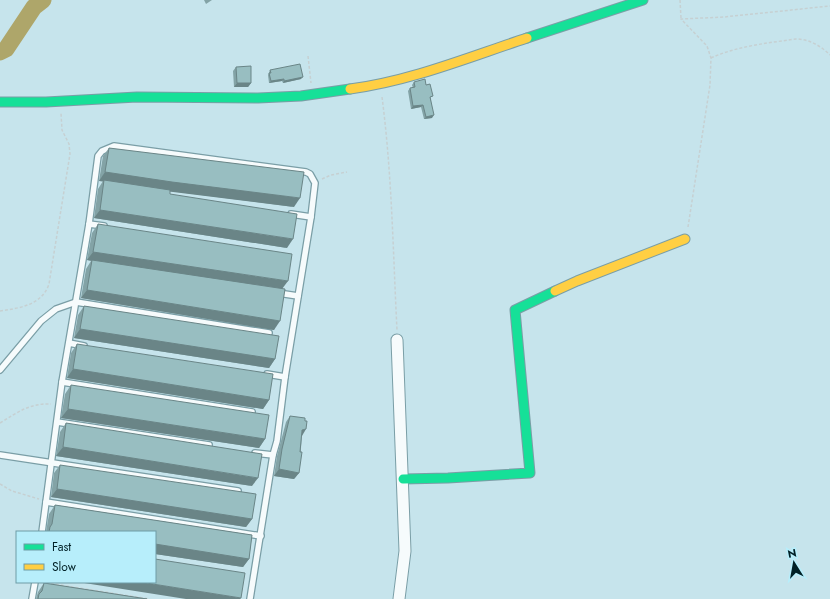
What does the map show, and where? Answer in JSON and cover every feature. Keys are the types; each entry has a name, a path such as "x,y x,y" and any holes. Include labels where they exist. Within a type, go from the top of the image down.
{"street":[{"path":"0,102 46,102 149,96 258,98 312,94 380,84 426,72 643,0"},
{"path":"403,479 530,473 515,310 577,281 685,239"},
{"path":"397,340 405,551 399,599"}],"lane":[{"path":"42,531 62,382 89,224 93,184 98,156 102,151 114,146 306,172 313,178 315,183 311,217 285,377 277,441 273,455 250,599"},
{"path":"93,184 101,185"},
{"path":"288,214 311,217"},
{"path":"89,224 112,227"},
{"path":"82,264 89,265"},
{"path":"275,293 298,296"},
{"path":"0,370 41,322 56,309 76,302 269,333"},
{"path":"69,343 92,347"},
{"path":"262,373 285,377"},
{"path":"62,382 252,412"},
{"path":"57,422 212,446"},
{"path":"250,452 273,455"},
{"path":"0,455 238,491"},
{"path":"46,502 261,536"},
{"path":"32,599 35,583"}],"path":[{"path":"680,0 681,19 707,46 711,58 710,84 685,239"},
{"path":"681,19 724,17 830,6"},
{"path":"711,58 746,47 796,39 804,39 811,42 830,55"},
{"path":"308,56 312,94"},
{"path":"380,84 390,171 397,340"},
{"path":"0,312 22,308 35,302 47,289 49,284 70,154 69,144 62,130 62,100"},
{"path":"315,183 331,175 347,172"},
{"path":"0,423 26,408 35,405 60,404"},
{"path":"0,484 12,491 46,502"},
{"path":"48,583 149,599"}],"building":[{"path":"300,64 303,77 284,81 284,79 271,81 269,73 271,73 270,70"},
{"path":"251,66 251,83 237,83 236,67"},
{"path":"425,79 426,85 430,84 433,96 430,97 434,115 426,117 423,105 413,106 410,88 415,87 414,82"},
{"path":"109,148 304,172 300,198 105,172"},
{"path":"104,180 170,190 170,194 297,214 293,239 100,210"},
{"path":"98,224 292,254 288,281 93,252"},
{"path":"92,260 285,289 280,321 87,290"},
{"path":"84,306 279,336 275,359 80,329"},
{"path":"77,344 273,374 269,400 73,369"},
{"path":"71,385 269,415 265,439 68,409"},
{"path":"290,416 305,418 305,421 307,421 306,429 302,430 300,452 302,452 299,473 279,469"},
{"path":"66,423 262,454 258,478 63,447"},
{"path":"60,465 256,494 252,519 57,489"},
{"path":"55,505 252,535 249,559 156,544 156,531 49,531 52,524"},
{"path":"156,559 245,573 241,598 146,583 156,583"},
{"path":"44,583 147,599 38,599"}],"waterway":[{"path":"0,52 6,49 34,7 43,0"}],"traffic: fast":[{"path":"527,38 643,0"},
{"path":"0,102 46,102 137,97 258,98 301,96 350,89"},
{"path":"403,479 530,473 515,310 555,291"}],"traffic: slow":[{"path":"350,89 418,74 527,38"},
{"path":"555,291 685,239"}]}
